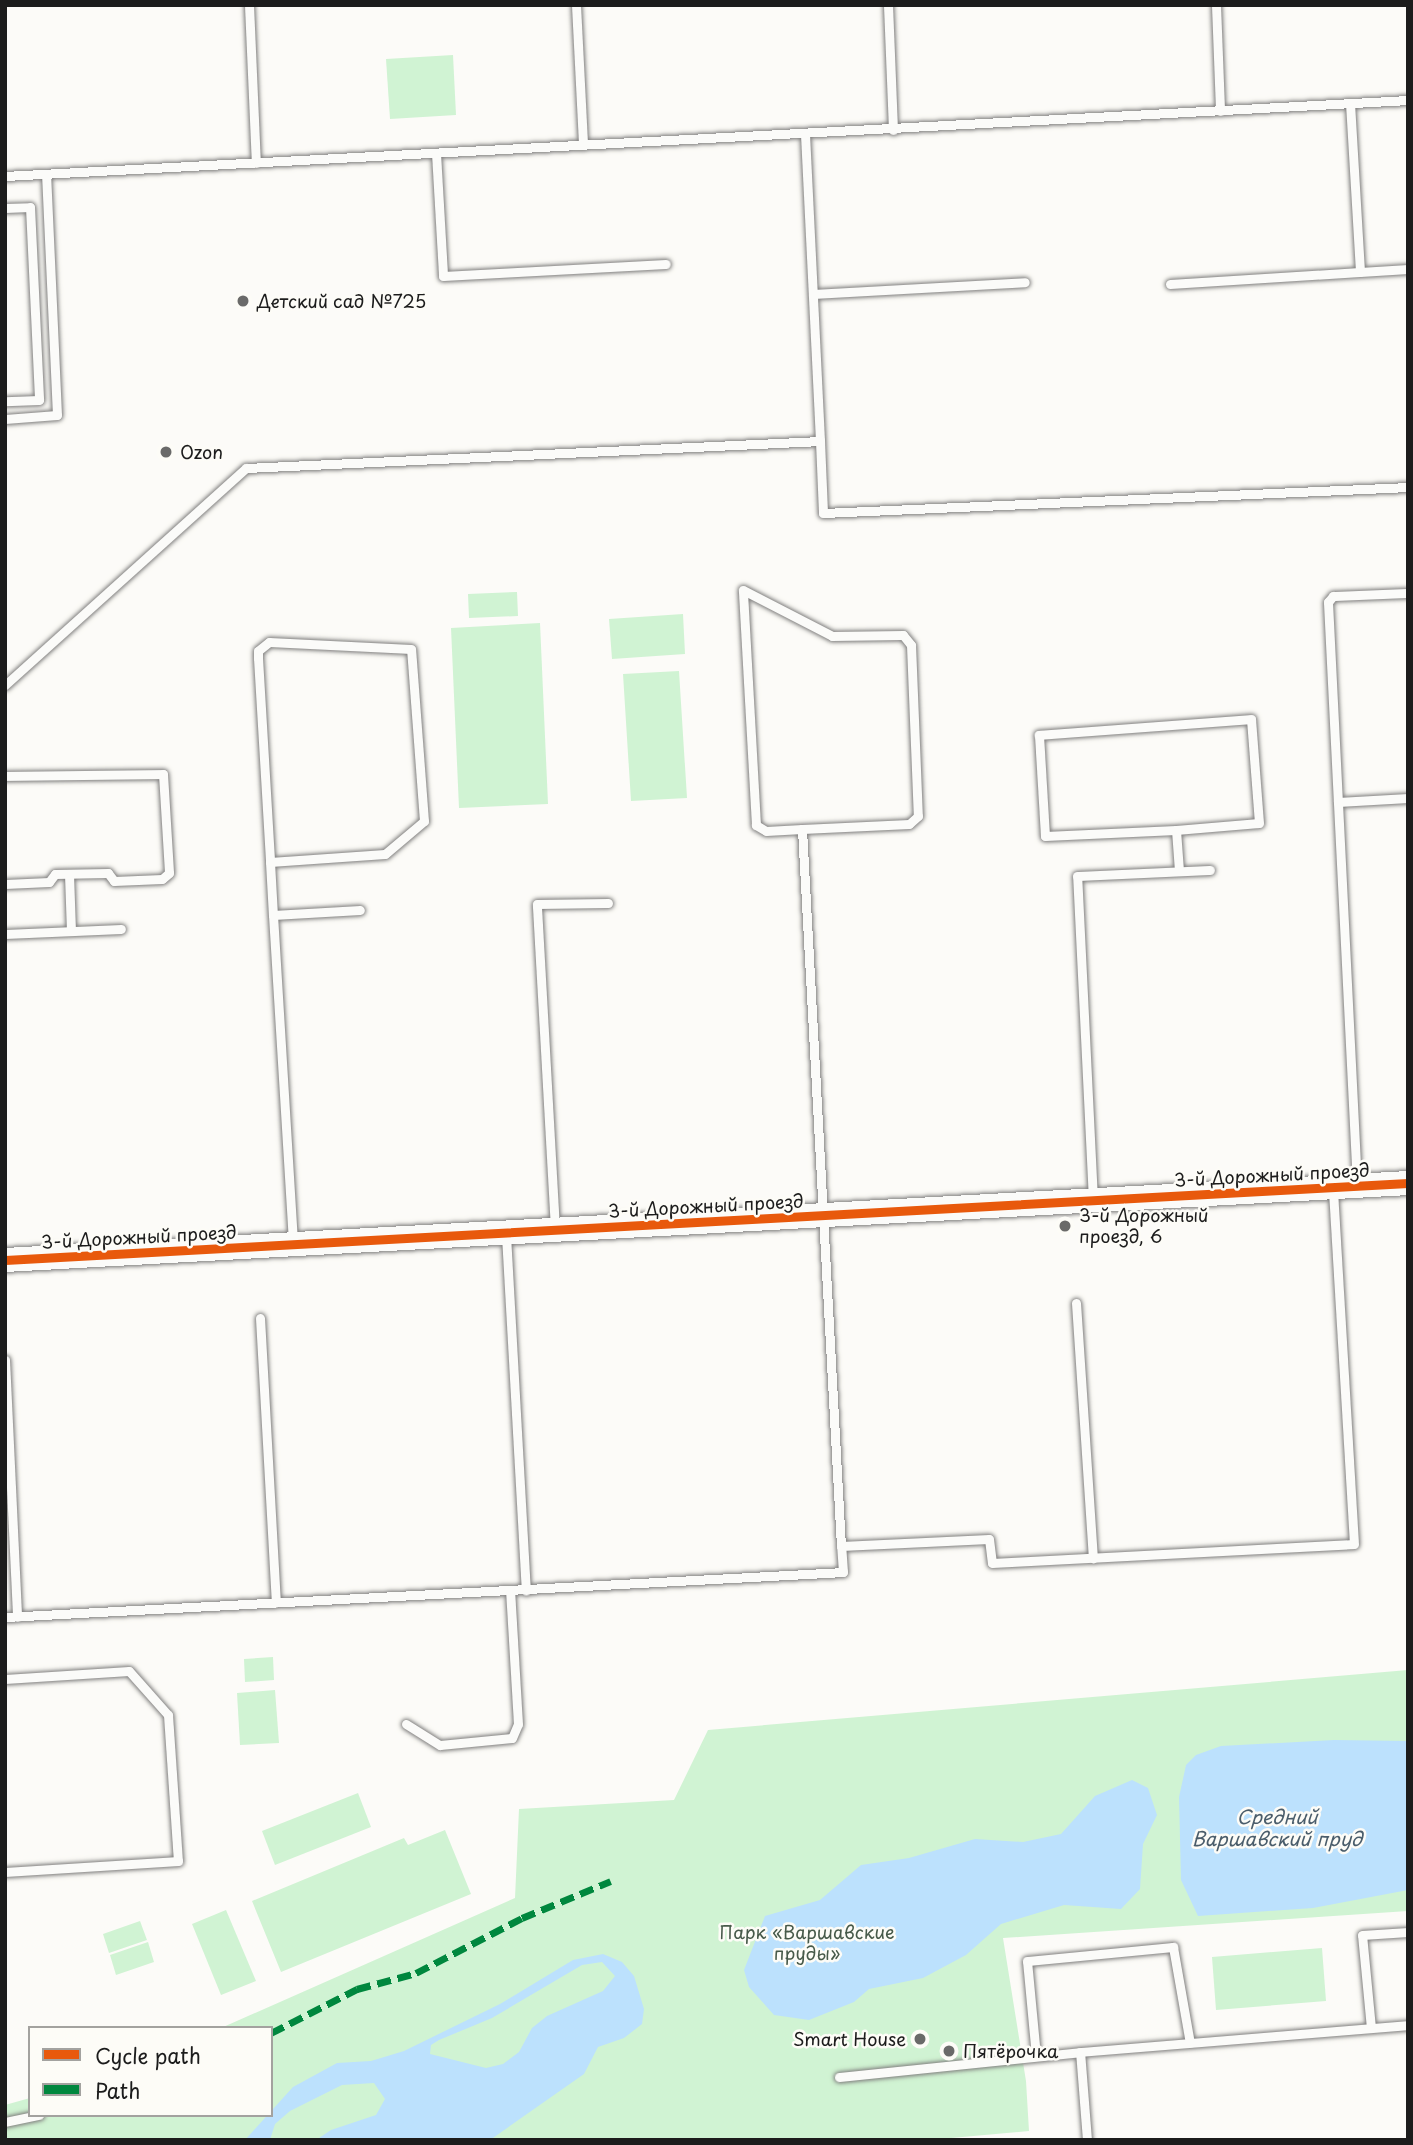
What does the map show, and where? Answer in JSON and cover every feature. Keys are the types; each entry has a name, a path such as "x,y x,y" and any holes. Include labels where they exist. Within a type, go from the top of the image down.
{"street":[{"name":"3-й Дорожный проезд","path":"5,1260 1408,1183"}],"lane":[{"path":"248,5 256,163"},
{"path":"576,5 583,145"},
{"path":"888,5 893,130"},
{"path":"1216,5 1220,111"},
{"path":"5,176 1408,100"},
{"path":"1350,103 1360,272"},
{"path":"805,134 823,513 1408,487"},
{"path":"436,153 443,276 666,264"},
{"path":"5,419 57,415 46,174"},
{"path":"5,208 30,207 39,400 5,401"},
{"path":"1170,284 1408,269"},
{"path":"813,294 1025,282"},
{"path":"5,685 246,468 820,441"},
{"path":"743,590 832,636 903,635 910,640 918,816 909,824 802,829 766,831 756,825 743,590"},
{"path":"841,1546 989,1539 992,1563 1354,1544 1338,802 1329,599 1408,593"},
{"path":"270,862 385,854 424,821 411,649 269,642 260,647 270,862 293,1243"},
{"path":"1251,719 1259,823 1176,830 1046,838 1039,735 1251,719"},
{"path":"5,776 159,772 166,776 166,879 114,881 108,873 69,874 53,875 47,883 5,884"},
{"path":"1338,802 1408,798"},
{"path":"5,1617 843,1572 802,829"},
{"path":"1176,830 1179,872"},
{"path":"1093,1200 1077,876 1210,870"},
{"path":"69,874 71,931"},
{"path":"555,1229 537,904 608,904"},
{"path":"273,915 360,910"},
{"path":"5,934 121,929"},
{"path":"506,1232 526,1590"},
{"path":"1076,1303 1093,1558"},
{"path":"260,1318 276,1603"},
{"path":"5,1360 17,1617"},
{"path":"406,1724 440,1745 512,1738 518,1724 510,1590"},
{"path":"5,1679 129,1671 168,1715 178,1861 5,1872"},
{"path":"1371,2028 1362,1936 1408,1932"},
{"path":"1036,2056 1027,1961 1173,1947 1191,2043"},
{"path":"839,2077 1036,2056 1408,2025"},
{"path":"1080,2052 1087,2140"},
{"path":"5,2122 30,2117"}],"green space":[{"path":"453,55 456,115 390,119 386,59"},
{"path":"517,592 518,616 469,618 468,594"},
{"path":"683,614 685,654 612,659 609,619"},
{"path":"540,623 548,804 459,808 451,628"},
{"path":"679,671 687,798 631,801 623,674"},
{"path":"273,1657 274,1680 245,1682 244,1659"},
{"name":"Парк «Варшавские пруды»","path":"1408,1670 1408,1911 1003,1938 1026,2081 1029,2131 929,2140 5,2140 5,2105 28,2099 28,2117 273,2117 273,2026 226,2026 515,1898 519,1809 674,1800 708,1730"},
{"path":"275,1690 279,1743 240,1745 237,1693"},
{"path":"358,1793 371,1827 275,1865 262,1831"},
{"path":"445,1830 471,1894 281,1972 252,1901 404,1838 408,1845"},
{"path":"226,1910 256,1981 221,1995 192,1924"},
{"path":"140,1921 147,1940 109,1953 103,1934"},
{"path":"148,1942 154,1962 116,1975 110,1955"},
{"path":"1322,1948 1326,2001 1216,2010 1212,1957"}],"water":[{"name":"Средний Варшавский пруд","path":"1334,1740 1408,1741 1408,1890 1313,1908 1198,1916 1181,1880 1179,1797 1186,1765 1196,1755 1221,1746"},
{"path":"1132,1780 1148,1788 1157,1815 1143,1844 1140,1889 1121,1909 1064,1905 1001,1924 966,1955 923,1978 869,1989 854,2002 809,2020 774,2015 749,1987 744,1970 765,1916 820,1900 861,1865 909,1858 975,1839 1023,1842 1061,1834 1095,1796"},
{"path":"603,1954 622,1962 634,1976 644,2009 642,2024 624,2038 598,2047 584,2074 490,2140 316,2140 331,2130 376,2115 385,2099 374,2083 342,2085 290,2111 275,2124 270,2140 245,2140 266,2117 273,2117 273,2109 293,2087 337,2063 371,2061 404,2051 500,2004 573,1960","holes":["602,1962 615,1976 603,1991 547,2016 532,2028 519,2052 503,2064 486,2068 430,2054 431,2045 439,2040 492,2018 582,1965"]}],"marked path":[{"path":"273,2032 357,1989 416,1973 522,1918 611,1881"}],"cycle path":[{"path":"5,1260 1408,1183"}],"place":[{"name":"Детский сад №725","path":"243,301"},
{"name":"Ozon","path":"166,452"},
{"name":"3-й Дорожный проезд, 6","path":"1065,1226"},
{"name":"Smart House","path":"920,2039"},
{"name":"Пятёрочка","path":"949,2051"}]}
